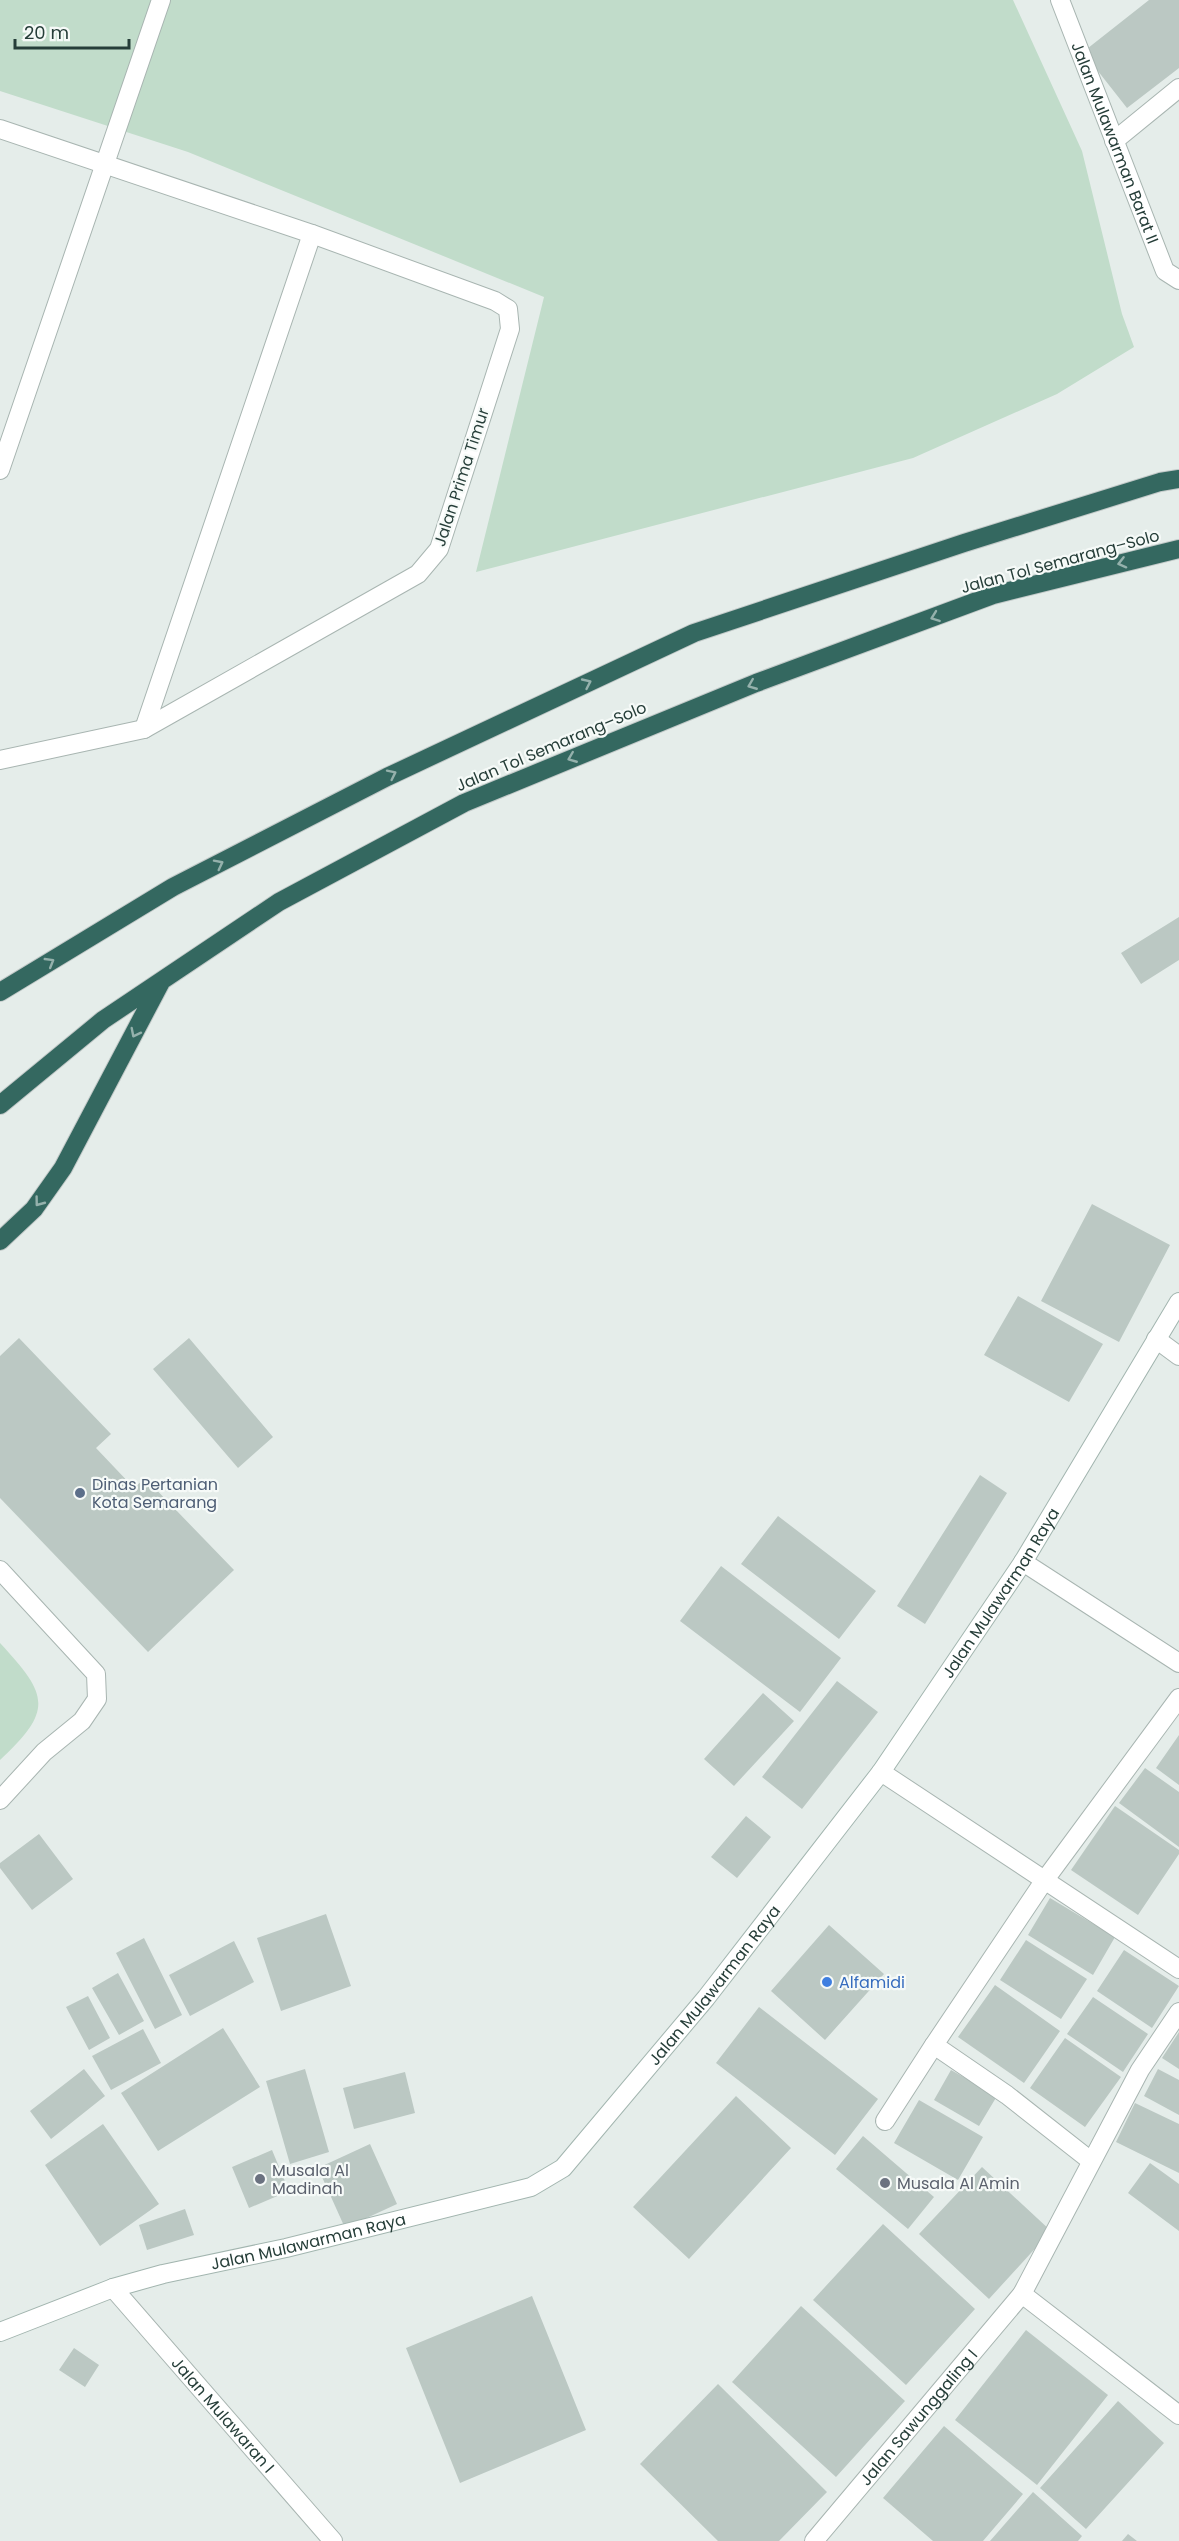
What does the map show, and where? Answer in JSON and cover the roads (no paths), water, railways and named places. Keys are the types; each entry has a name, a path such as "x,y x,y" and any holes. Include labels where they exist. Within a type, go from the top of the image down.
{"highway":[{"path":"0,992 173,887 367,787 694,633 975,539 1160,482 1179,479"},
{"name":"Jalan Tol Semarang–Solo","path":"0,1105 103,1020 279,902 464,803 756,683 993,595 1179,549"},
{"path":"0,1241 34,1209 63,1168 162,981"}],"street":[{"path":"0,470 161,0"},
{"name":"Jalan Mulawarman Barat II","path":"1060,0 1165,271 1179,280"},
{"path":"1114,141 1179,88"},
{"name":"Jalan Prima Timur","path":"0,129 312,234 495,301 508,309 510,329 439,549 418,574 144,729 0,760"},
{"path":"144,729 312,234"},
{"name":"Jalan Mulawarman Raya","path":"0,2332 113,2288 531,2187 563,2168 706,1998 881,1772 1023,1562 1179,1302"},
{"path":"1156,1339 1179,1356"},
{"path":"1023,1562 1179,1663"},
{"path":"0,1570 96,1674 97,1699 82,1721 44,1752 0,1800"},
{"path":"885,2121 1044,1881 1179,1698"},
{"path":"881,1772 1179,1969"},
{"name":"Jalan Sawunggaling I","path":"814,2541 1022,2294 1140,2070 1179,2012"},
{"path":"934,2045 1091,2161"},
{"name":"Jalan Mulawaran I","path":"113,2288 333,2541"},
{"path":"1022,2294 1179,2415"}],"place":[{"name":"Dinas Pertanian Kota Semarang","path":"80,1493"},
{"name":"Alfamidi","path":"827,1982"},
{"name":"Musala Al Madinah","path":"260,2179"},
{"name":"Musala Al Amin","path":"885,2183"}]}
